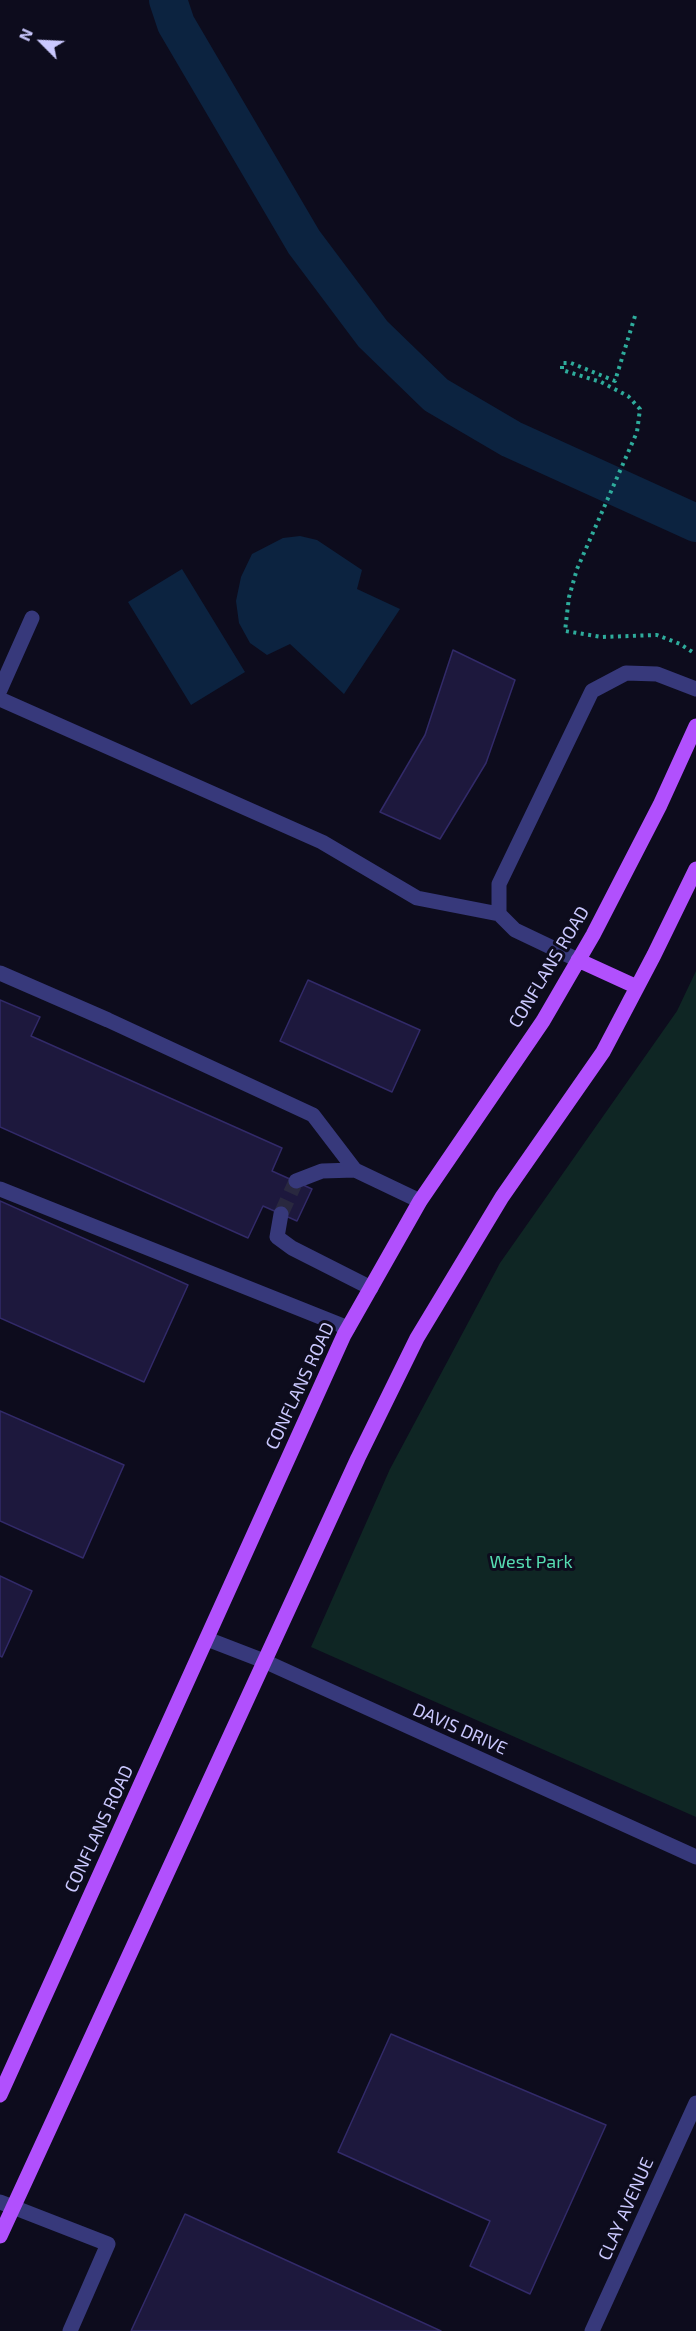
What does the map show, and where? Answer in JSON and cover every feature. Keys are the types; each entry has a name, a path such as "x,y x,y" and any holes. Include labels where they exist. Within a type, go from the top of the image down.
{"main road":[{"name":"CONFLANS ROAD","path":"0,2095 348,1328 420,1201 543,1021 660,805 696,726"},
{"path":"0,2236 6,2205 264,1661 357,1458 417,1338 502,1197 603,1052 696,869"},
{"path":"578,960 638,987"}],"street":[{"path":"0,690 32,618"},
{"path":"499,914 499,884 592,691 626,673 657,674 696,689"},
{"path":"0,699 322,842 417,898 499,914 515,930 578,960"},
{"path":"0,973 108,1020 313,1115 355,1170 420,1201"},
{"path":"296,1181 322,1171 355,1170"},
{"path":"0,1189 348,1328"},
{"path":"281,1214 277,1237 292,1248 370,1288"},
{"name":"DAVIS DRIVE","path":"207,1640 264,1661 696,1857"},
{"name":"CLAY AVENUE","path":"592,2331 696,2103"},
{"path":"6,2205 108,2244 70,2331"}],"path":[{"path":"635,316 615,381 571,363 562,363 562,370 601,382 635,401 640,409 637,432 583,556 569,597 565,631 602,637 657,635 680,644 694,653"}],"green space":[{"name":"West Park","path":"696,971 696,1817 311,1647 390,1469 500,1263 677,1011"}],"water":[{"path":"300,536 317,540 362,570 357,589 400,609 344,694 290,644 267,655 250,643 239,623 236,601 241,577 252,554 283,538"},
{"path":"182,569 245,672 191,705 128,602"}],"building":[{"path":"453,650 515,680 486,763 440,839 380,812 425,735"},
{"path":"308,980 420,1030 392,1092 280,1041"},
{"path":"0,1000 40,1017 31,1036 282,1148 272,1171 312,1189 297,1221 263,1206 248,1238 0,1127"},
{"path":"0,1201 188,1285 144,1382 0,1318"},
{"path":"0,1411 124,1465 83,1558 0,1521"},
{"path":"0,1576 32,1591 2,1657 0,1656"},
{"path":"391,2034 606,2125 530,2294 470,2266 490,2221 338,2152"},
{"path":"185,2214 441,2331 131,2331"}],"waterway":[{"path":"168,0 176,24 304,242 373,334 436,395 511,439 696,523"}],"tunnel":[{"path":"281,1214 296,1181"}]}
